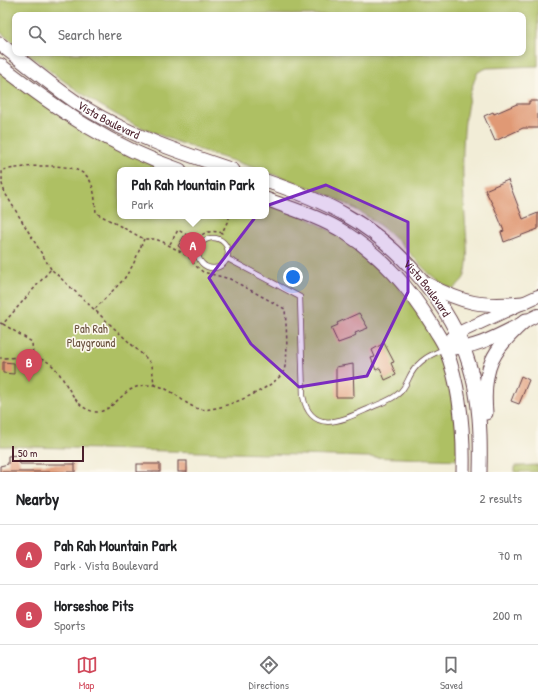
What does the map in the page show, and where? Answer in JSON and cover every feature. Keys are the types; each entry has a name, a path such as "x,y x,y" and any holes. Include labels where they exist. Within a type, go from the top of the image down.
{"main road":[{"name":"Vista Boulevard","path":"0,44 12,53"},
{"name":"Vista Boulevard","path":"15,56 85,108 119,127 147,140 224,167"},
{"name":"Vista Boulevard","path":"0,65 60,111 86,127 136,153 172,167"},
{"name":"Vista Boulevard","path":"269,182 323,203 361,224 393,249 422,280 445,314 463,348 469,363 480,419 481,472"},
{"name":"Vista Boulevard","path":"269,200 308,214 343,232 372,252 392,270 413,296 446,348 459,397 463,427 463,472"},
{"path":"422,280 443,292 469,302 499,305 523,303"},
{"path":"481,472 487,416 484,391 487,370 498,348 506,338 532,317"}],"street":[{"path":"532,317 478,344 463,348 446,348 450,340 456,334 538,296"}],"lane":[{"path":"215,237 220,239 227,245 229,255 228,259 220,267 210,268 201,262 198,257 199,247 205,240 215,237"},
{"path":"228,259 300,298 303,396 307,410 318,420 328,422 341,420 393,398 402,391 420,362 428,356 446,348"}],"path":[{"path":"0,358 33,358 43,360 52,365 80,404 98,412 106,409 132,389 154,385 171,390 196,408 212,410 256,392 278,379 284,370 286,309 230,279 203,272 188,256 170,244 155,239 144,239 96,213 92,184 85,174 66,168 30,167 2,170 2,184 5,193 51,269 95,309 152,365 154,385"},
{"path":"188,256 196,240 205,232 222,233 229,219"},
{"path":"170,244 178,230 196,240"},
{"path":"95,309 124,279 133,265 144,239"},
{"path":"3,324 51,269"},
{"path":"0,323 32,342 33,358"}],"highlighted area":[{"path":"326,185 408,222 408,292 367,376 299,387 251,344 209,278 263,207"}],"green space":[{"path":"0,0 538,0 538,66 487,68 478,72 468,105 463,143 463,182 467,261 462,281 453,289 436,280 422,267 403,245 381,226 350,206 319,191 269,173 269,167 252,167 197,149 134,124 105,109 31,56 526,56 526,12 12,12 12,42 0,32"},
{"name":"Pah Rah Playground","path":"0,66 39,97 169,167 117,167 117,219 269,219 269,203 295,211 376,256 449,356 464,460 0,446"},
{"path":"538,465 538,472 515,472 515,466"}],"building":[{"path":"529,101 538,101 538,128 523,128 495,141 484,116 493,112 494,114 517,104 529,104"},
{"path":"508,180 523,219 538,213 538,229 504,242 501,232 504,231 485,190"},
{"path":"184,236 193,241 187,252 178,246"},
{"path":"359,313 368,328 355,333 356,335 352,338 338,343 331,328 338,325 337,323"},
{"path":"384,343 394,362 391,363 396,375 385,380 380,368 376,370 371,358 375,357 372,350"},
{"path":"3,362 14,363 14,374 3,373"},
{"path":"353,364 354,397 336,397 336,367"},
{"path":"521,376 529,380 519,404 511,401"},
{"path":"18,455 20,464 75,464 75,472 0,472 0,466 8,464 8,456"},
{"path":"178,461 187,461 187,472 178,472"},
{"path":"137,464 160,464 160,472 137,472"}],"place":[{"name":"Pah Rah Mountain Park","path":"193,265"},
{"name":"Horseshoe Pits","path":"29,382"}]}
